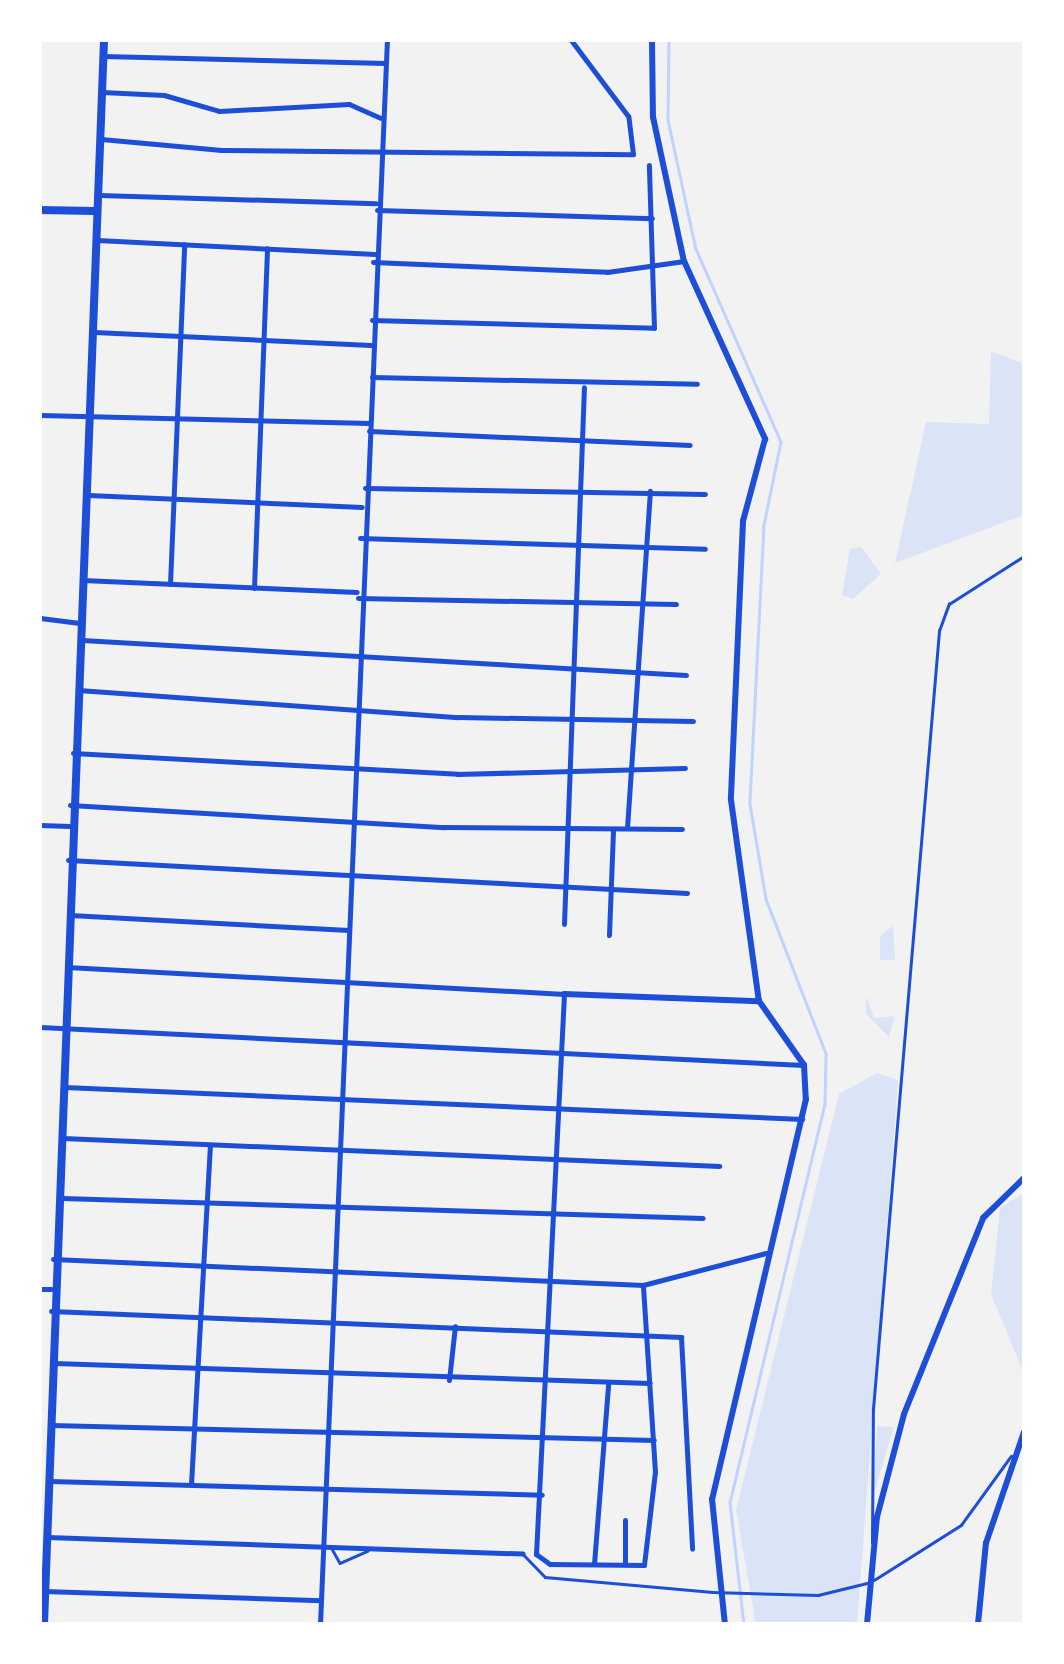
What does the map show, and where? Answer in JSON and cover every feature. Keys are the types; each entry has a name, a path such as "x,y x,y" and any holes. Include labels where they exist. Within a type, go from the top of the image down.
{"main road":[{"path":"44,1624 51,1289 62,1138 69,826 104,40"},
{"path":"40,210 94,211"}],"street":[{"path":"320,1624 323,1486 347,1101 360,538 370,427 373,262 387,40"},
{"path":"98,139 221,150 379,145 633,154 628,116 571,40"},
{"path":"652,40 654,117 684,262 765,438 743,521 731,800 760,1001 804,1065 802,1119 766,1253 712,1499 725,1624"},
{"path":"103,56 384,63"},
{"path":"102,92 164,94 230,112 349,104 380,118"},
{"path":"372,320 654,328 649,165"},
{"path":"95,195 652,218"},
{"path":"94,240 375,254"},
{"path":"170,584 184,244"},
{"path":"254,588 267,342 267,248"},
{"path":"373,262 650,267 684,262"},
{"path":"90,332 371,346"},
{"path":"372,376 584,387 698,384"},
{"path":"564,924 563,880 577,664 584,387"},
{"path":"40,414 177,414 690,444"},
{"path":"365,488 650,490 705,494"},
{"path":"627,828 636,775 637,719 644,669 650,490"},
{"path":"85,495 363,508"},
{"path":"360,538 578,548 705,549"},
{"path":"82,580 358,595 676,604"},
{"path":"40,618 80,623"},
{"path":"79,640 577,664 686,675"},
{"path":"78,690 358,712 693,721"},
{"path":"73,753 354,769 636,775 686,768"},
{"path":"70,805 613,831 682,829"},
{"path":"40,825 69,826"},
{"path":"609,935 613,831"},
{"path":"68,860 462,886 563,880 610,888 687,892"},
{"path":"68,915 350,930"},
{"path":"66,967 349,984 760,1001"},
{"path":"564,994 548,1214 550,1381 536,1554 550,1564 644,1565 654,1440 652,1338 644,1286"},
{"path":"40,1027 804,1065"},
{"path":"64,1087 802,1119"},
{"path":"62,1138 719,1166"},
{"path":"191,1484 200,1261 210,1146"},
{"path":"867,1624 873,1552 904,1414 983,1218 1024,1178"},
{"path":"58,1197 340,1210 703,1218"},
{"path":"53,1259 200,1261 337,1272 546,1274 644,1286 766,1253"},
{"path":"40,1288 51,1289"},
{"path":"51,1311 199,1312 681,1337 692,1550"},
{"path":"449,1380 455,1326"},
{"path":"51,1363 197,1365 331,1376 449,1380 650,1383"},
{"path":"594,1564 607,1442 608,1384"},
{"path":"48,1425 194,1424 326,1436 654,1440"},
{"path":"978,1624 986,1544 1011,1456 1024,1432"},
{"path":"45,1487 323,1486 542,1496"},
{"path":"625,1520 625,1564"},
{"path":"46,1537 526,1557"},
{"path":"44,1591 320,1600"}],"lane":[{"path":"873,1552 874,1409 939,631 963,592 1024,556"},
{"path":"526,1557 548,1577 818,1594 881,1578 961,1525 1011,1456"},
{"path":"332,1546 340,1563 373,1548"}],"shaded area":[{"path":"991,351 1024,364 1024,515 895,563 926,422 989,424"},
{"path":"861,547 881,574 853,599 842,595 850,549"},
{"path":"893,926 895,960 880,960 880,936"},
{"path":"866,996 874,1018 895,1016 889,1037 866,1014"},
{"path":"877,1073 898,1080 857,1624 756,1624 736,1510 839,1094"},
{"path":"1024,1193 1024,1374 991,1294 1000,1208"},
{"path":"877,1426 894,1427 873,1497"}],"waterway":[{"path":"669,40 668,120 696,249 781,442 764,525 750,804 766,899 826,1054 825,1104 730,1502 744,1624"}]}
